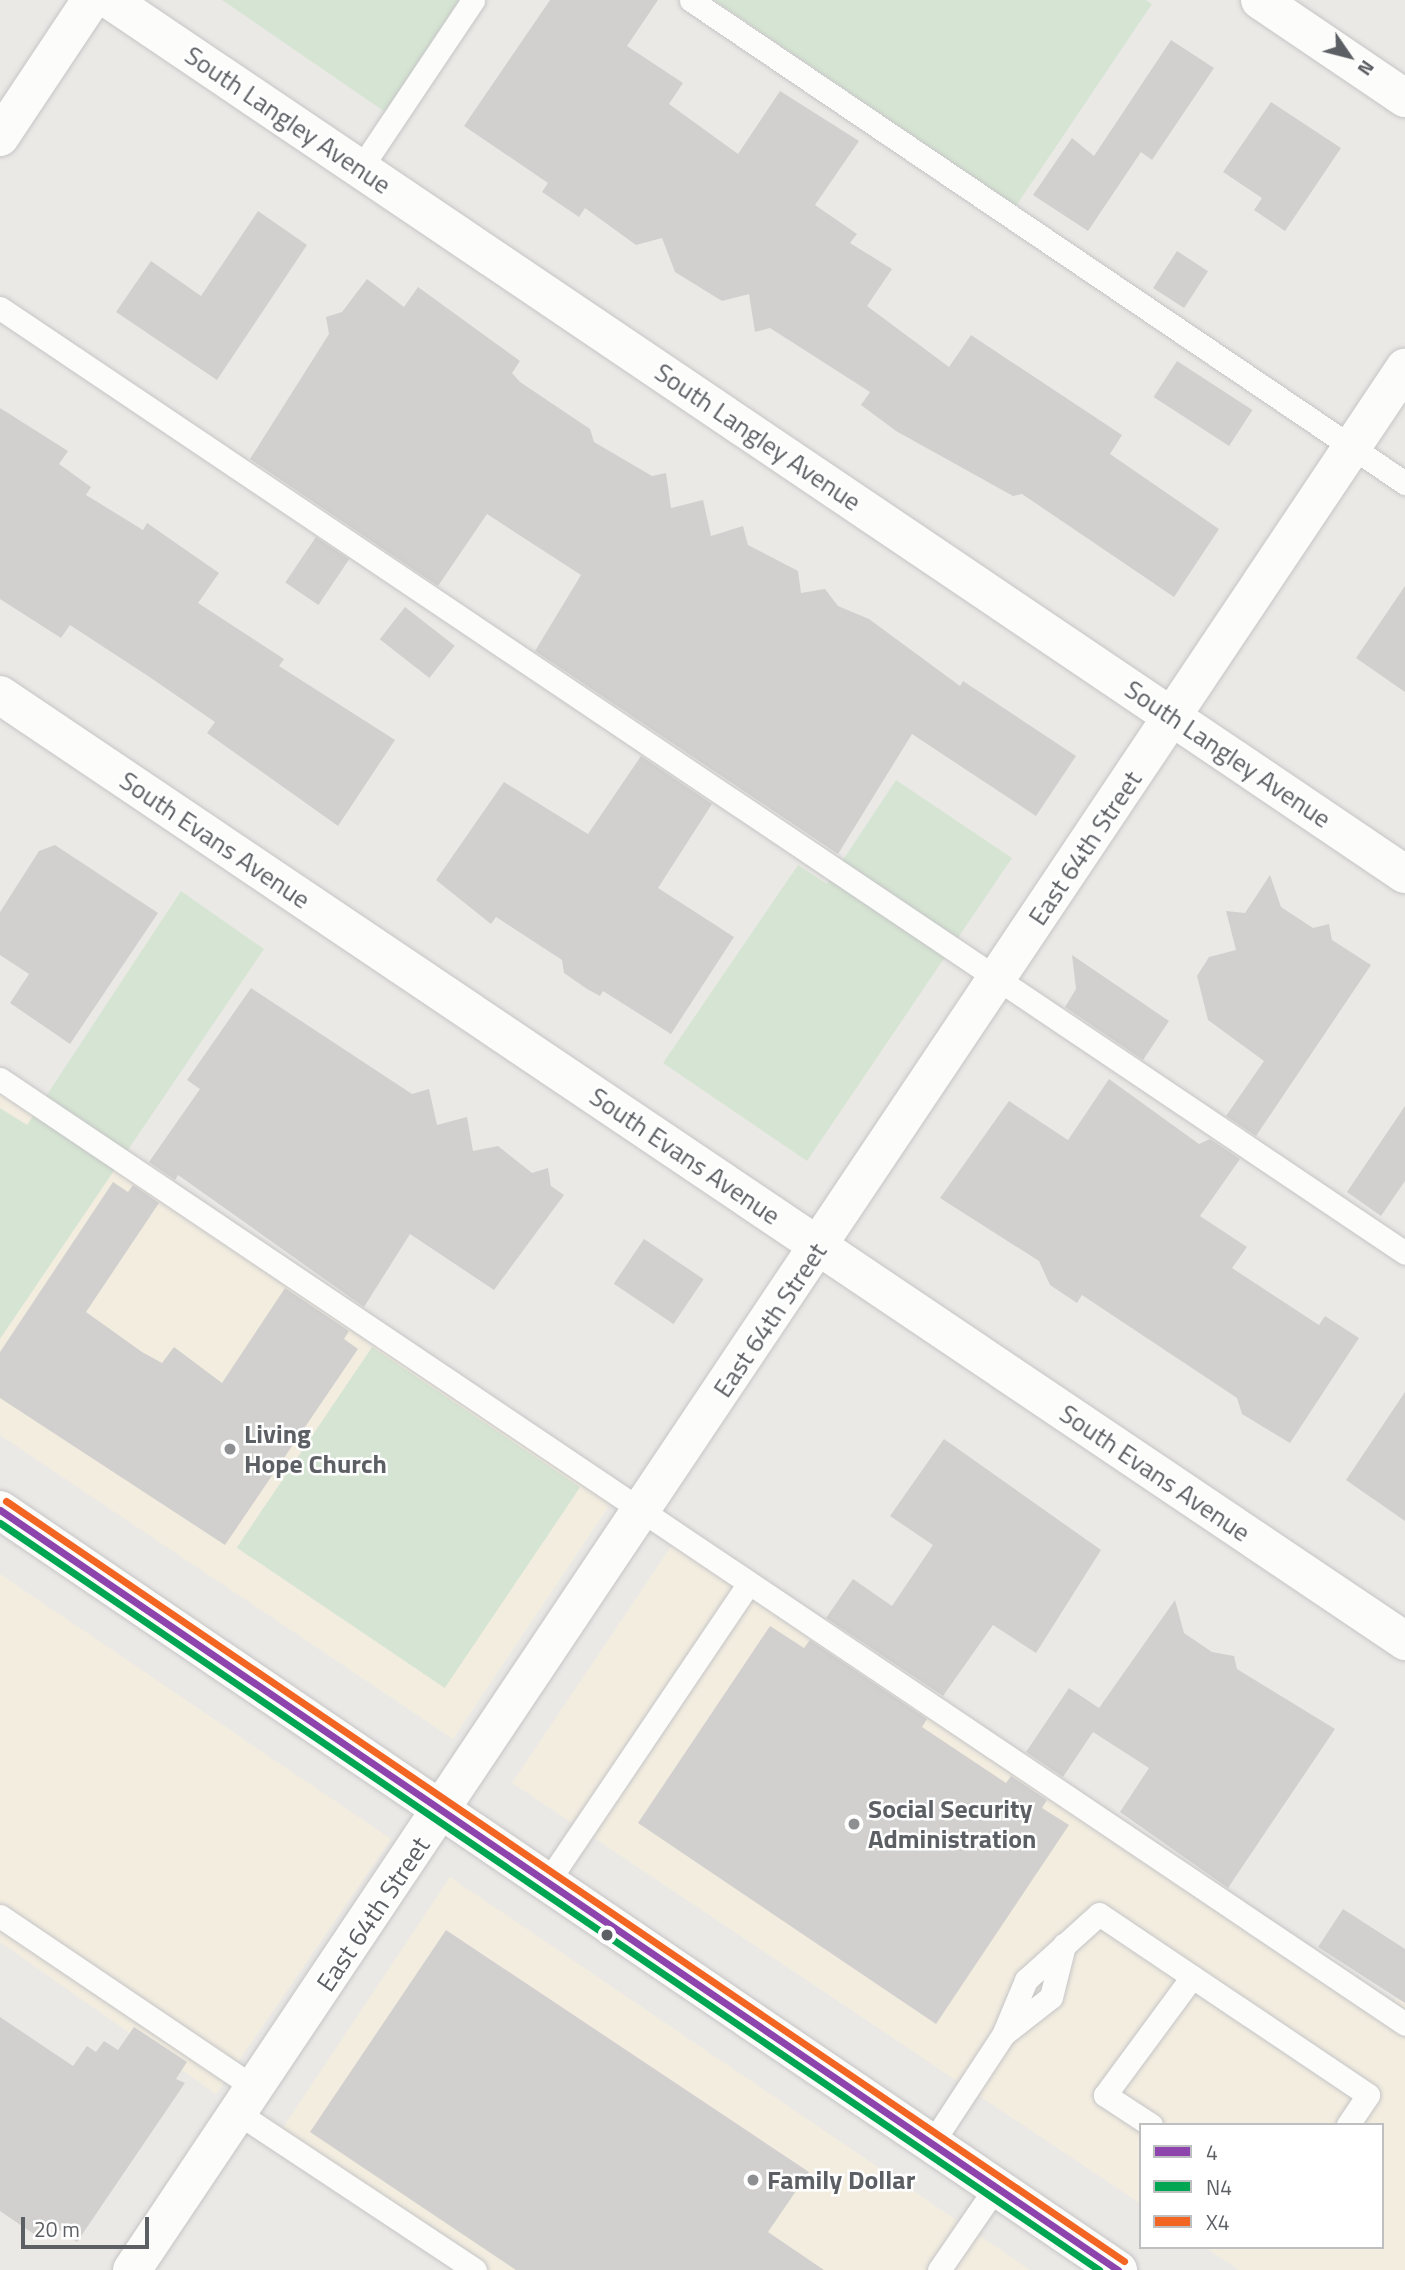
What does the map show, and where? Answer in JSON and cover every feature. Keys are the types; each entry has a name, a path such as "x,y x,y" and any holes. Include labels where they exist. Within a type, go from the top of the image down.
{"street":[{"path":"0,137 91,0"},
{"name":"South Langley Avenue","path":"110,0 1405,874"},
{"path":"1260,0 1405,98"},
{"name":"East 64th Street","path":"132,2270 443,1810 1405,368"},
{"name":"South Evans Avenue","path":"0,695 1405,1641"},
{"path":"0,1510 1118,2270"}],"lane":[{"path":"360,169 473,0"},
{"path":"691,0 1405,483"},
{"path":"0,308 1405,1254"},
{"path":"0,1079 1405,2024"},
{"path":"548,1881 749,1583"},
{"path":"932,2143 1003,2035 1051,1997 1064,1945 1099,1914 1368,2095 1349,2123"},
{"path":"0,1916 475,2270"},
{"path":"1148,2123 1105,2095 1192,1977"},
{"path":"939,2270 996,2187"}],"shaded area":[{"path":"0,1079 617,1494 453,1739 0,1435"},
{"path":"678,1536 1387,2012 1405,1985 1405,2270 1239,2270 1208,2249 1384,2249 1384,2123 1139,2123 1139,2203 512,1783"},
{"path":"0,1574 391,1839 216,2094 0,1942"},
{"path":"450,1877 1030,2270 475,2270 276,2138"}],"green space":[{"path":"222,0 459,0 385,112"},
{"path":"714,0 1146,0 1152,4 1016,206"},
{"path":"896,780 1012,858 807,1161 663,1063 798,865 827,884"},
{"path":"181,891 264,949 0,1339 0,1108 27,1125"},
{"path":"372,1347 580,1487 445,1688 237,1548"}],"building":[{"path":"550,0 658,0 627,46 683,83 669,104 738,154 780,91 859,141 815,205 857,234 850,243 892,269 867,306 949,367 971,335 1122,435 1110,454 1219,529 1174,597 1022,494 1013,496 896,431 861,405 870,392 770,328 755,332 749,294 722,301 675,272 662,238 636,245 585,208 579,217 542,192 548,183 464,126"},
{"path":"1171,40 1214,68 1152,160 1141,152 1088,231 1033,195 1072,138 1094,156"},
{"path":"1271,102 1341,148 1285,231 1254,210 1262,198 1223,172"},
{"path":"258,211 307,245 217,380 116,312 151,261 201,296"},
{"path":"1177,251 1208,271 1184,308 1153,288"},
{"path":"367,279 404,307 418,287 520,361 512,373 520,382 590,429 594,442 652,476 666,473 671,508 703,500 711,536 743,526 748,545 798,571 801,593 825,589 838,606 869,619 960,686 963,681 1076,756 1036,816 912,734 838,854 535,651 581,575 487,514 438,586 250,459 329,334 326,317 342,312"},
{"path":"1177,361 1252,410 1229,446 1154,397"},
{"path":"0,408 68,451 59,464 91,487 86,495 143,530 147,523 219,573 198,603 284,659 279,666 395,740 338,826 207,733 215,722 148,676 70,625 61,638 0,599"},
{"path":"316,537 349,559 318,605 285,583"},
{"path":"1405,586 1405,692 1356,658"},
{"path":"405,607 455,646 429,678 380,639"},
{"path":"641,756 712,804 658,888 734,937 671,1034 603,991 600,996 587,989 564,973 562,960 496,917 491,924 436,880 504,782 588,834"},
{"path":"55,845 158,913 70,1044 10,1003 29,974 0,955 0,912 39,851"},
{"path":"1270,875 1281,907 1313,928 1329,924 1332,940 1371,965 1256,1136 1226,1116 1264,1061 1208,1020 1197,976 1209,957 1236,950 1226,911 1245,913"},
{"path":"1072,955 1169,1021 1143,1060 1065,1007 1076,989"},
{"path":"251,988 412,1094 429,1089 437,1125 467,1117 473,1151 498,1146 532,1173 548,1168 551,1186 564,1195 494,1290 410,1234 364,1307 178,1175 175,1180 149,1162 200,1089 187,1080"},
{"path":"1109,1079 1199,1144 1210,1139 1240,1159 1200,1216 1247,1247 1232,1268 1319,1325 1325,1316 1359,1338 1290,1443 1242,1414 1237,1398 1082,1295 1077,1303 1050,1285 1039,1261 940,1198 1009,1101 1068,1140"},
{"path":"1405,1106 1405,1181 1381,1216 1347,1192"},
{"path":"113,1182 128,1192 133,1185 159,1203 86,1312 142,1352 162,1363 174,1347 222,1383 285,1288 349,1331 344,1339 358,1349 225,1545 0,1398 0,1352"},
{"path":"644,1239 704,1279 673,1324 614,1284"},
{"path":"1405,1392 1405,1521 1346,1480"},
{"path":"944,1439 1101,1550 1036,1653 993,1625 943,1696 826,1618 853,1579 892,1606 933,1545 890,1516"},
{"path":"1175,1600 1184,1633 1212,1652 1234,1656 1237,1669 1335,1729 1228,1888 1120,1812 1149,1768 1093,1732 1063,1777 1026,1752 1069,1688 1099,1708"},
{"name":"Social Security Administration","path":"770,1626 804,1648 810,1640 927,1719 922,1727 1006,1783 1011,1776 1047,1800 1042,1808 1069,1825 936,2024 638,1823"},
{"path":"1343,1909 1405,1949 1405,2003 1318,1947"},
{"path":"446,1930 809,2172 768,2232 824,2270 516,2270 310,2132"},
{"path":"0,2017 73,2066 87,2046 96,2052 104,2041 118,2050 134,2027 187,2062 176,2079 185,2083 77,2242 51,2224 41,2239 0,2211"}],"transit line":[{"name":"X4","path":"6,1501 1124,2261"},
{"name":"4","path":"0,1510 1118,2270"},
{"name":"N4","path":"0,1523 1099,2270"}],"place":[{"name":"Living Hope Church","path":"230,1449"},
{"name":"Social Security Administration","path":"854,1824"},
{"name":"Family Dollar","path":"753,2180"}]}
